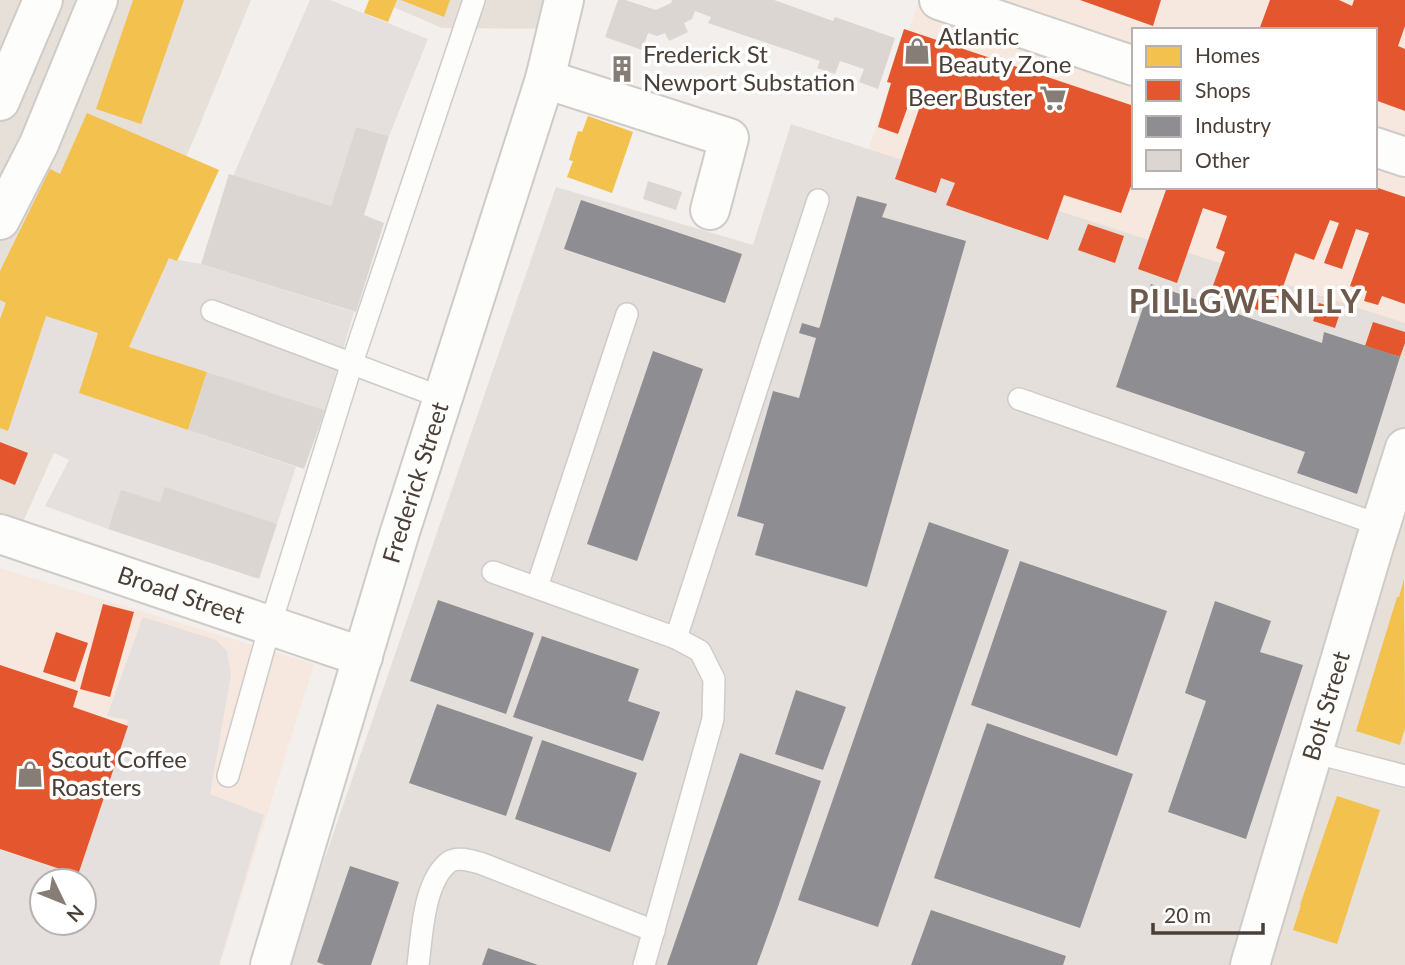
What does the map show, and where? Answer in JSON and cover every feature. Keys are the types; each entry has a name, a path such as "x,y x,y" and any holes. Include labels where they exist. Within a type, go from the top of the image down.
{"street":[{"path":"0,101 43,0"},
{"path":"0,220 39,144 97,0"},
{"name":"Frederick Street","path":"270,965 443,398 545,79 564,0"},
{"path":"939,0 1132,64"},
{"path":"545,79 729,138 710,210"},
{"path":"1377,148 1405,157"},
{"name":"Bolt Street","path":"1250,965 1405,448"},
{"name":"Broad Street","path":"0,534 363,657"}],"lane":[{"path":"228,776 270,626 352,363 474,0"},
{"path":"676,638 818,200"},
{"path":"212,311 443,398"},
{"path":"537,586 627,314"},
{"path":"1019,399 1380,525"},
{"path":"493,572 676,638 700,651 714,679 713,719 644,965"},
{"path":"1312,752 1405,776"},
{"path":"418,965 426,905 436,878 450,861 462,858 654,931"}],"shaded area":[{"path":"0,0 251,0 196,134 15,540 0,534"},
{"path":"310,0 330,0 428,39 389,136 356,127 331,206 233,176"},
{"path":"377,0 583,0 578,29 442,28"},
{"path":"919,0 1363,0 1405,14 1405,353 858,180"},
{"path":"791,124 1405,323 1405,445 1239,965 288,965 556,187 753,245"},
{"path":"169,258 201,264 354,312 325,410 129,347"},
{"path":"46,316 98,333 79,393 296,467 277,524 160,502 122,491 108,529 45,506 69,460 8,431"},
{"path":"1405,450 1405,965 1250,965"},
{"path":"0,568 314,664 220,965 0,965"},
{"path":"143,617 216,640 227,651 231,675 210,794 264,815 219,965 0,965 0,850 53,867 28,867 28,937 98,937 98,867 81,867 128,720 107,716"}],"building: Homes":[{"path":"133,0 184,0 141,124 96,109"},
{"path":"369,0 397,0 388,22 364,13"},
{"path":"401,0 450,0 444,17"},
{"path":"87,113 219,170 177,261 169,258 129,347 207,372 188,430 79,393 98,333 46,316 8,431 0,428 0,319 6,303 0,300 0,271 50,169 60,174"},
{"path":"588,116 633,132 612,193 567,177 573,161 569,160 578,131 582,132"},
{"path":"1404,579 1405,728 1400,745 1356,731"},
{"path":"1337,796 1380,810 1337,944 1293,930"}],"building: Shops":[{"path":"1080,0 1161,0 1153,26"},
{"path":"1270,0 1339,0 1352,6 1354,0 1405,0 1405,26 1398,46 1405,49 1405,111 1377,101 1377,28 1260,28"},
{"path":"904,29 1132,105 1132,183 1121,213 1064,195 1048,240 946,205 955,183 941,178 936,193 895,179 919,109 908,106 898,134 878,127 891,83 887,82"},
{"path":"1377,188 1405,197 1405,304 1382,296 1378,305 1364,301 1367,291 1350,286 1369,233 1356,229 1342,269 1324,263 1339,223 1330,220 1314,260 1295,253 1273,315 1210,294 1225,252 1216,248 1227,216 1203,208 1177,283 1138,269 1166,189"},
{"path":"1088,224 1124,236 1115,263 1078,250"},
{"path":"1319,303 1341,310 1335,328 1313,321"},
{"path":"1373,322 1405,332 1405,343 1400,357 1365,346"},
{"path":"0,442 28,453 15,485 0,479"},
{"path":"103,604 134,612 110,697 80,689"},
{"path":"56,632 88,643 75,682 43,672"},
{"path":"0,665 78,691 73,707 128,726 81,867 54,867 0,849"}],"building: Industry":[{"path":"857,196 887,204 882,217 966,241 867,587 755,555 764,524 737,516 773,391 799,398 816,338 799,333 802,323 819,328 820,326"},
{"path":"581,200 742,254 725,303 564,249"},
{"path":"1151,284 1322,343 1324,332 1400,357 1357,494 1297,473 1305,452 1116,387"},
{"path":"653,351 703,369 637,561 587,544"},
{"path":"929,522 1009,550 878,927 798,900"},
{"path":"1020,561 1167,611 1117,756 971,705"},
{"path":"438,600 534,633 506,714 410,681"},
{"path":"1215,601 1271,621 1260,652 1303,665 1246,839 1168,812 1206,701 1185,693"},
{"path":"542,636 639,669 628,701 660,712 643,761 513,717"},
{"path":"796,690 846,707 823,770 775,754"},
{"path":"437,704 533,737 506,816 409,783"},
{"path":"987,723 1133,774 1080,928 934,878"},
{"path":"542,740 637,773 610,852 515,819"},
{"path":"740,753 821,781 778,907 757,965 667,965"},
{"path":"350,866 399,882 371,965 325,965 317,962"},
{"path":"931,910 1066,956 1063,965 911,965"},
{"path":"488,948 538,965 482,965"}],"building: Other":[{"path":"618,0 656,10 672,0 774,0 833,21 835,17 895,38 878,89 859,82 864,69 840,61 835,74 817,68 820,61 708,23 711,17 695,11 692,19 684,23 688,32 669,41 665,33 657,36 648,33 642,50 605,37"},
{"name":"Frederick St Newport Substation","path":"616,60 630,61 629,78 615,77"},
{"path":"356,127 389,136 364,215 384,223 356,312 201,264 229,174 331,206"},
{"path":"648,181 682,192 676,210 643,199"},
{"path":"207,372 325,410 304,469 188,430"},
{"path":"165,487 277,524 259,579 108,529 121,490 160,502"}],"place":[{"name":"Atlantic Beauty Zone","path":"917,51"},
{"name":"Frederick St Newport Substation","path":"622,69"},
{"name":"Beer Buster","path":"1053,98"},
{"name":"Scout Coffee Roasters","path":"30,774"}],"district":[{"name":"PILLGWENLLY","path":"1246,302"}]}
